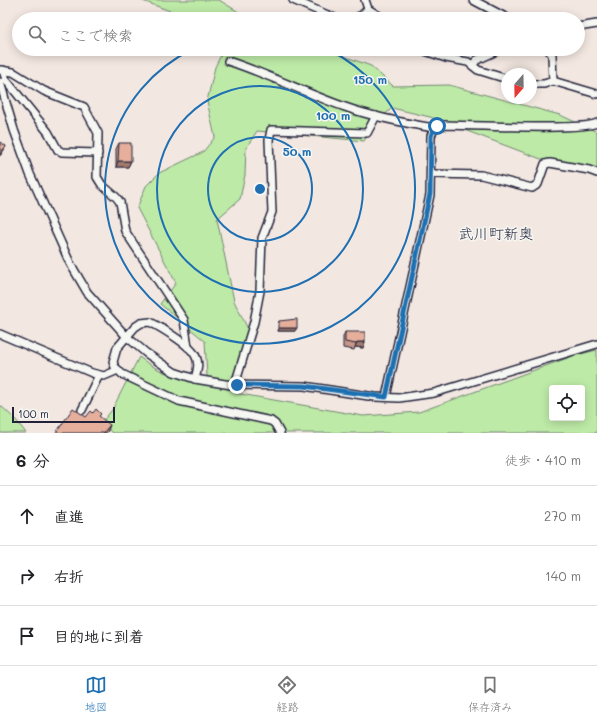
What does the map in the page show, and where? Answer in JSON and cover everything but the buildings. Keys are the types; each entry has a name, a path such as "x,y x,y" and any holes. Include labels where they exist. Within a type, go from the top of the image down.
{"street":[{"path":"293,0 321,12"},
{"path":"365,0 368,9 373,12"},
{"path":"473,0 496,12"},
{"path":"365,12 368,9"},
{"path":"585,26 597,24"},
{"path":"440,56 468,62 478,70 501,77"},
{"path":"472,65 477,60 486,56"},
{"path":"552,56 553,81"},
{"path":"228,61 248,67 345,108 434,128 443,125 584,126 597,123"},
{"path":"2,70 6,80 48,132 58,150 62,152 98,153"},
{"path":"2,70 12,72 44,91 84,107 98,133 97,177 102,185 120,202 125,231 184,320 188,347"},
{"path":"537,84 544,84 553,81 597,94"},
{"path":"0,82 14,130 30,174 70,263 87,292 126,336 163,366 183,376 237,385 304,386 399,398 434,393 597,344"},
{"path":"237,385 237,378 254,322 258,297 262,238 272,212 269,140 271,130 367,133 376,116"},
{"path":"386,397 430,194 431,136 434,128"},
{"path":"431,174 481,175 532,188 538,184 545,164 550,163 589,170 597,173"},
{"path":"196,379 198,365 195,354 188,347 150,322 141,323 135,327 117,348 114,356 113,362 118,370 129,378 179,401 271,421 276,424 280,433"},
{"path":"0,334 99,375 104,376 118,370"},
{"path":"82,410 99,375"}],"green space":[{"path":"140,0 219,0 239,12 173,12"},
{"path":"220,56 343,56 371,66 393,86 449,85 501,99 501,104 519,104 560,115 597,132 597,171 541,159 430,117 392,108 374,125 364,141 257,131 246,148 245,175 240,199 217,219 234,301 251,335 235,393 363,416 419,412 573,356 597,350 597,433 112,433 102,422 112,410 139,357 162,371 185,380 203,384 207,376 205,341 160,304 176,283 137,208 146,186 159,173 203,152 215,137 207,101 215,67"},
{"path":"0,405 16,420 26,433 0,433"}],"district":[{"name":"武川町新奥","path":"496,234"}],"route":[{"path":"237,385 304,386 338,390 375,397 386,397 430,194 431,136 434,128 437,126"}]}
